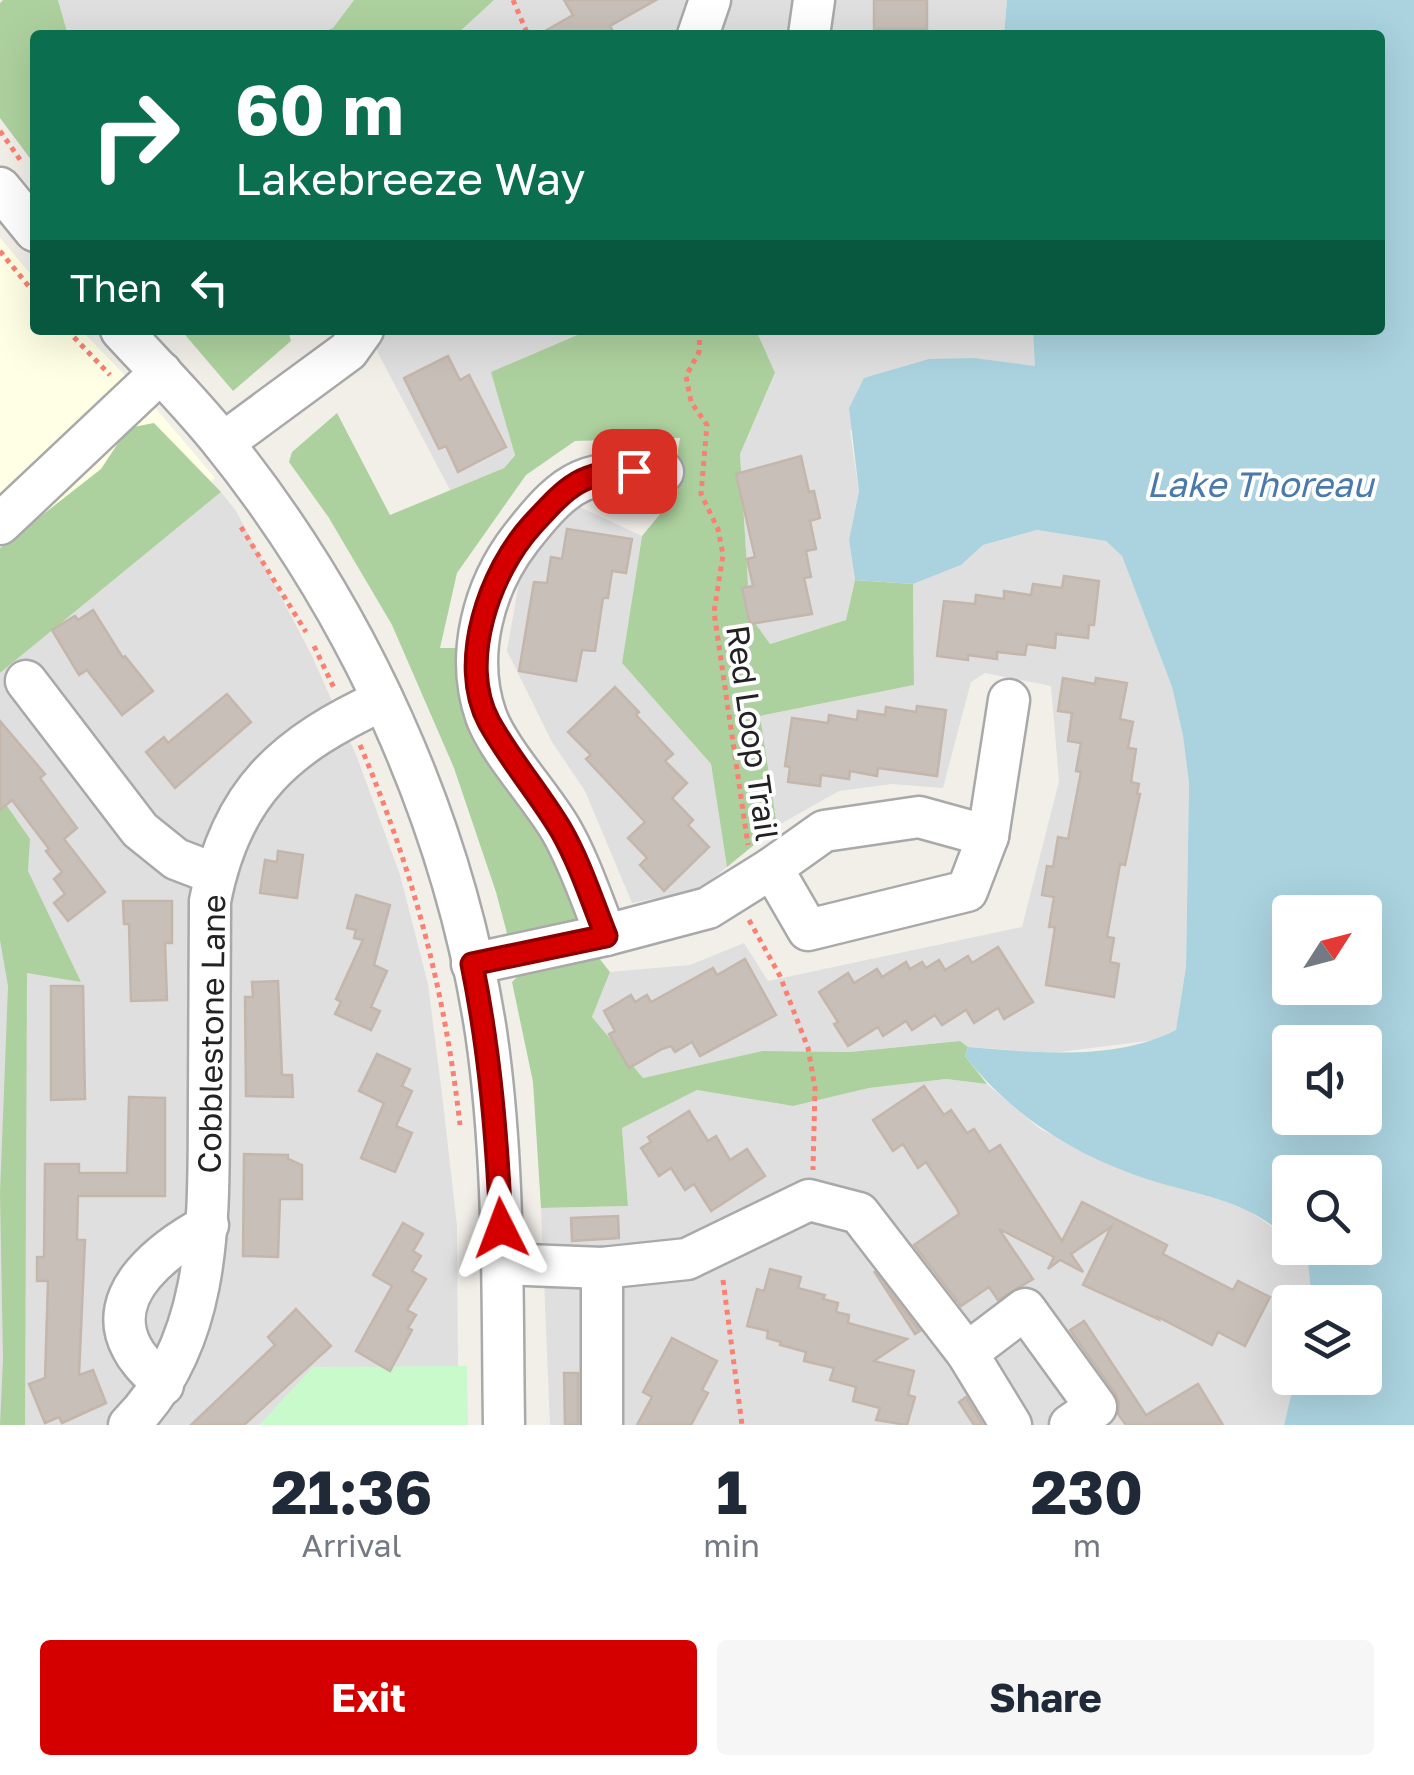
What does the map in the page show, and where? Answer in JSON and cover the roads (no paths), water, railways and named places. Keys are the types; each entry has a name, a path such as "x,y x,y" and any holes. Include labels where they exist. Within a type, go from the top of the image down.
{"street":[{"path":"811,30 814,0"},
{"path":"12,177 30,220"},
{"path":"126,335 222,443 284,526 324,590 366,708 436,833 486,1030 503,1264 504,1425"},
{"path":"222,443 348,351 359,335"},
{"path":"0,524 161,372"},
{"path":"606,936 562,832 487,718 476,671 479,624 509,554 568,486 606,471 663,472"},
{"path":"26,680 140,830 176,860 215,874"},
{"path":"758,878 808,930 967,890 988,836 1009,700"},
{"name":"Cobblestone Lane","path":"129,1425 163,1385 188,1328 200,1287 208,1224 210,902 215,874 232,824 252,794 282,762 317,734 366,708"},
{"path":"472,964 606,936 708,908 824,831 919,817 988,836"},
{"path":"503,1264 602,1268 686,1259 809,1200 859,1213 968,1353 1011,1425"},
{"path":"163,1385 131,1346 125,1330 126,1315 132,1294 147,1268 167,1249 208,1224"},
{"path":"602,1268 602,1425"},
{"path":"968,1353 1026,1310 1096,1408 1070,1425"}],"water":[{"name":"Lake Thoreau","path":"1007,0 1414,0 1414,1425 1284,1425 1291,1395 1382,1395 1382,1285 1310,1285 1308,1265 1382,1265 1382,1155 1272,1155 1272,1225 1234,1205 1127,1172 1059,1139 999,1094 965,1056 968,1047 1100,1051 1127,1047 1176,1030 1186,967 1189,783 1172,687 1122,556 1106,541 1037,530 983,545 961,565 913,584 855,580 849,540 859,491 849,408 864,378 929,359 974,358 1035,366 1033,335 1385,335 1385,30 1004,30"}]}
